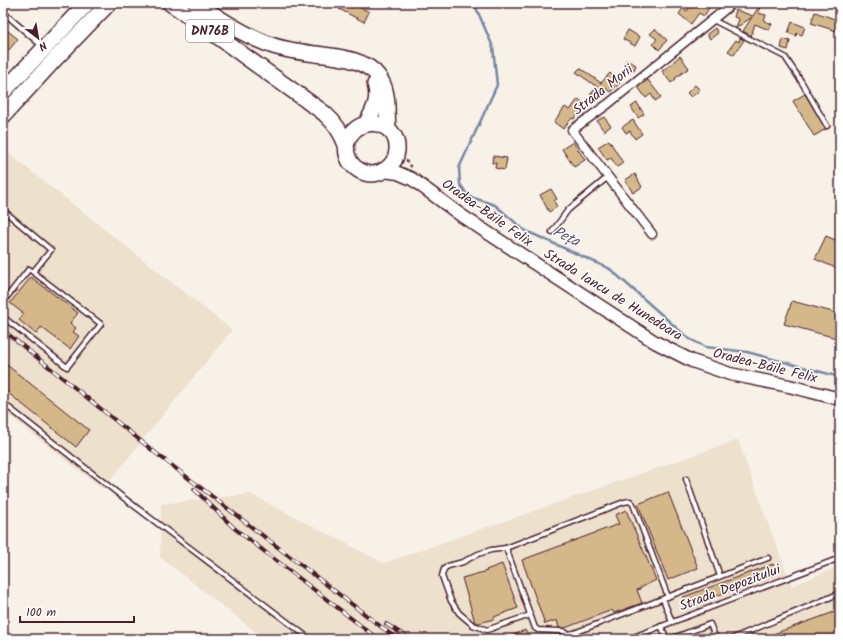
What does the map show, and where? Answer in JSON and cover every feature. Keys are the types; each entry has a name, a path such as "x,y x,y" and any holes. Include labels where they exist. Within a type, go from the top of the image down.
{"highway":[{"path":"4,88 87,3"},
{"path":"3,105 96,3"},
{"path":"3,116 108,3"},
{"path":"20,98 51,74 116,3"},
{"name":"DN76B","path":"170,3 192,17 325,114 335,126 346,146"},
{"path":"196,3 242,32 269,44 301,52 345,59 361,64 373,71 378,75 385,89 387,98 388,129"},
{"path":"203,3 217,17"},
{"path":"361,64 369,72 376,85 377,101 375,108 362,125 351,133 346,146 347,155 351,163 357,169 364,173 378,173 392,165 400,157 397,152 396,142 388,129 382,125 374,123 362,125"},
{"name":"DN76B","path":"325,114 362,125"}],"street":[{"name":"Strada Morii","path":"652,234 572,130 608,104 733,3"},
{"name":"Strada Iancu de Hunedoara","path":"400,157 403,167 462,216 661,345 692,361 730,374 789,386 840,399"},
{"name":"Strada Iancu de Hunedoara","path":"384,170 413,175"}],"lane":[{"path":"3,12 44,48"},
{"path":"713,20 785,57 827,126"},
{"path":"552,232 568,210 608,176"},
{"path":"3,210 51,250 33,272"},
{"path":"3,302 29,269 101,324 67,367 3,318"},
{"path":"3,403 310,639"},
{"path":"686,479 720,576"},
{"path":"530,615 487,630 482,629 459,613 451,602 442,576 444,569 448,566 463,562 478,554 506,548 630,501 633,504 668,597"},
{"path":"506,548 535,628 538,630 563,631 568,634 768,558"},
{"name":"Strada Depozitului","path":"628,639 840,558"},
{"path":"731,639 838,594"},
{"path":"663,599 672,622"},
{"path":"670,639 710,624 716,639"},
{"path":"661,626 666,639"}],"path":[{"path":"400,157 410,166 413,175"}],"shaded area":[{"path":"3,149 232,330 103,489 3,411"},
{"path":"738,440 792,586 840,566 840,639 265,639 160,557 161,504 250,494 384,563"}],"building":[{"path":"342,3 351,3 369,12 364,22 339,9"},
{"path":"692,3 712,3 704,16 699,13 691,24 679,14 683,8 687,11"},
{"path":"758,8 760,8 758,13 766,15 764,21 772,24 769,30 755,24 751,36 743,31 752,17 736,28 739,19 734,17 736,10 753,16"},
{"path":"815,12 840,21 840,32 811,23"},
{"path":"792,22 805,27 802,35 797,33 796,36 788,33"},
{"path":"3,27 18,39 3,57"},
{"path":"715,28 718,33 710,39 707,34"},
{"path":"655,29 667,40 659,50 653,44 657,39 650,34"},
{"path":"628,30 640,37 635,46 623,39"},
{"path":"740,38 744,40 734,55 728,51 736,40 739,42"},
{"path":"783,39 790,41 788,50 781,48"},
{"path":"680,56 689,68 675,78 676,79 671,83 662,71"},
{"path":"626,60 636,65 634,70 624,66"},
{"path":"580,68 601,83 610,73 620,83 610,92 605,88 595,99 590,95 597,87 576,72"},
{"path":"648,80 661,97 655,101 651,94 646,98 638,87"},
{"path":"695,85 700,90 691,97 687,93"},
{"path":"805,94 826,129 814,136 793,101"},
{"path":"578,99 585,104 574,119 572,118 563,129 554,122 565,107 570,110"},
{"path":"637,103 644,114 638,118 631,107"},
{"path":"604,117 611,126 604,131 597,121"},
{"path":"633,120 642,134 635,139 630,131 626,133 622,127"},
{"path":"609,140 623,163 617,167 611,158 607,160 598,147"},
{"path":"573,142 585,160 574,167 562,149"},
{"path":"493,156 507,158 505,170 495,168 496,163 492,163"},
{"path":"635,174 642,187 633,193 625,180"},
{"path":"551,189 557,199 554,201 557,207 549,212 540,195"},
{"path":"826,236 840,242 840,270 815,259"},
{"path":"31,277 78,313 70,323 76,328 73,332 79,336 70,349 41,327 36,334 19,320 24,314 10,303"},
{"path":"792,301 840,314 840,339 784,324"},
{"path":"3,362 89,430 76,447 3,389"},
{"path":"668,492 698,568 668,580 638,504"},
{"path":"626,510 656,580 637,590 642,603 614,613 612,610 565,628 559,628 557,620 545,624 522,560 619,524 615,515"},
{"path":"502,564 518,608 494,617 494,619 479,623 475,622 462,578 487,571 486,570"},
{"path":"773,564 777,573 687,607 683,597"},
{"path":"840,610 840,639 762,639 762,638"},
{"path":"525,630 529,639 504,639"}],"waterway":[{"name":"Peța","path":"474,3 493,47 497,85 459,168 460,184 468,196 495,205 524,230 610,269 688,338 705,347 747,352 840,377"}],"railway":[{"path":"3,330 157,454 397,639"},
{"path":"194,489 234,528 378,639"},
{"path":"386,624 410,639"}]}
